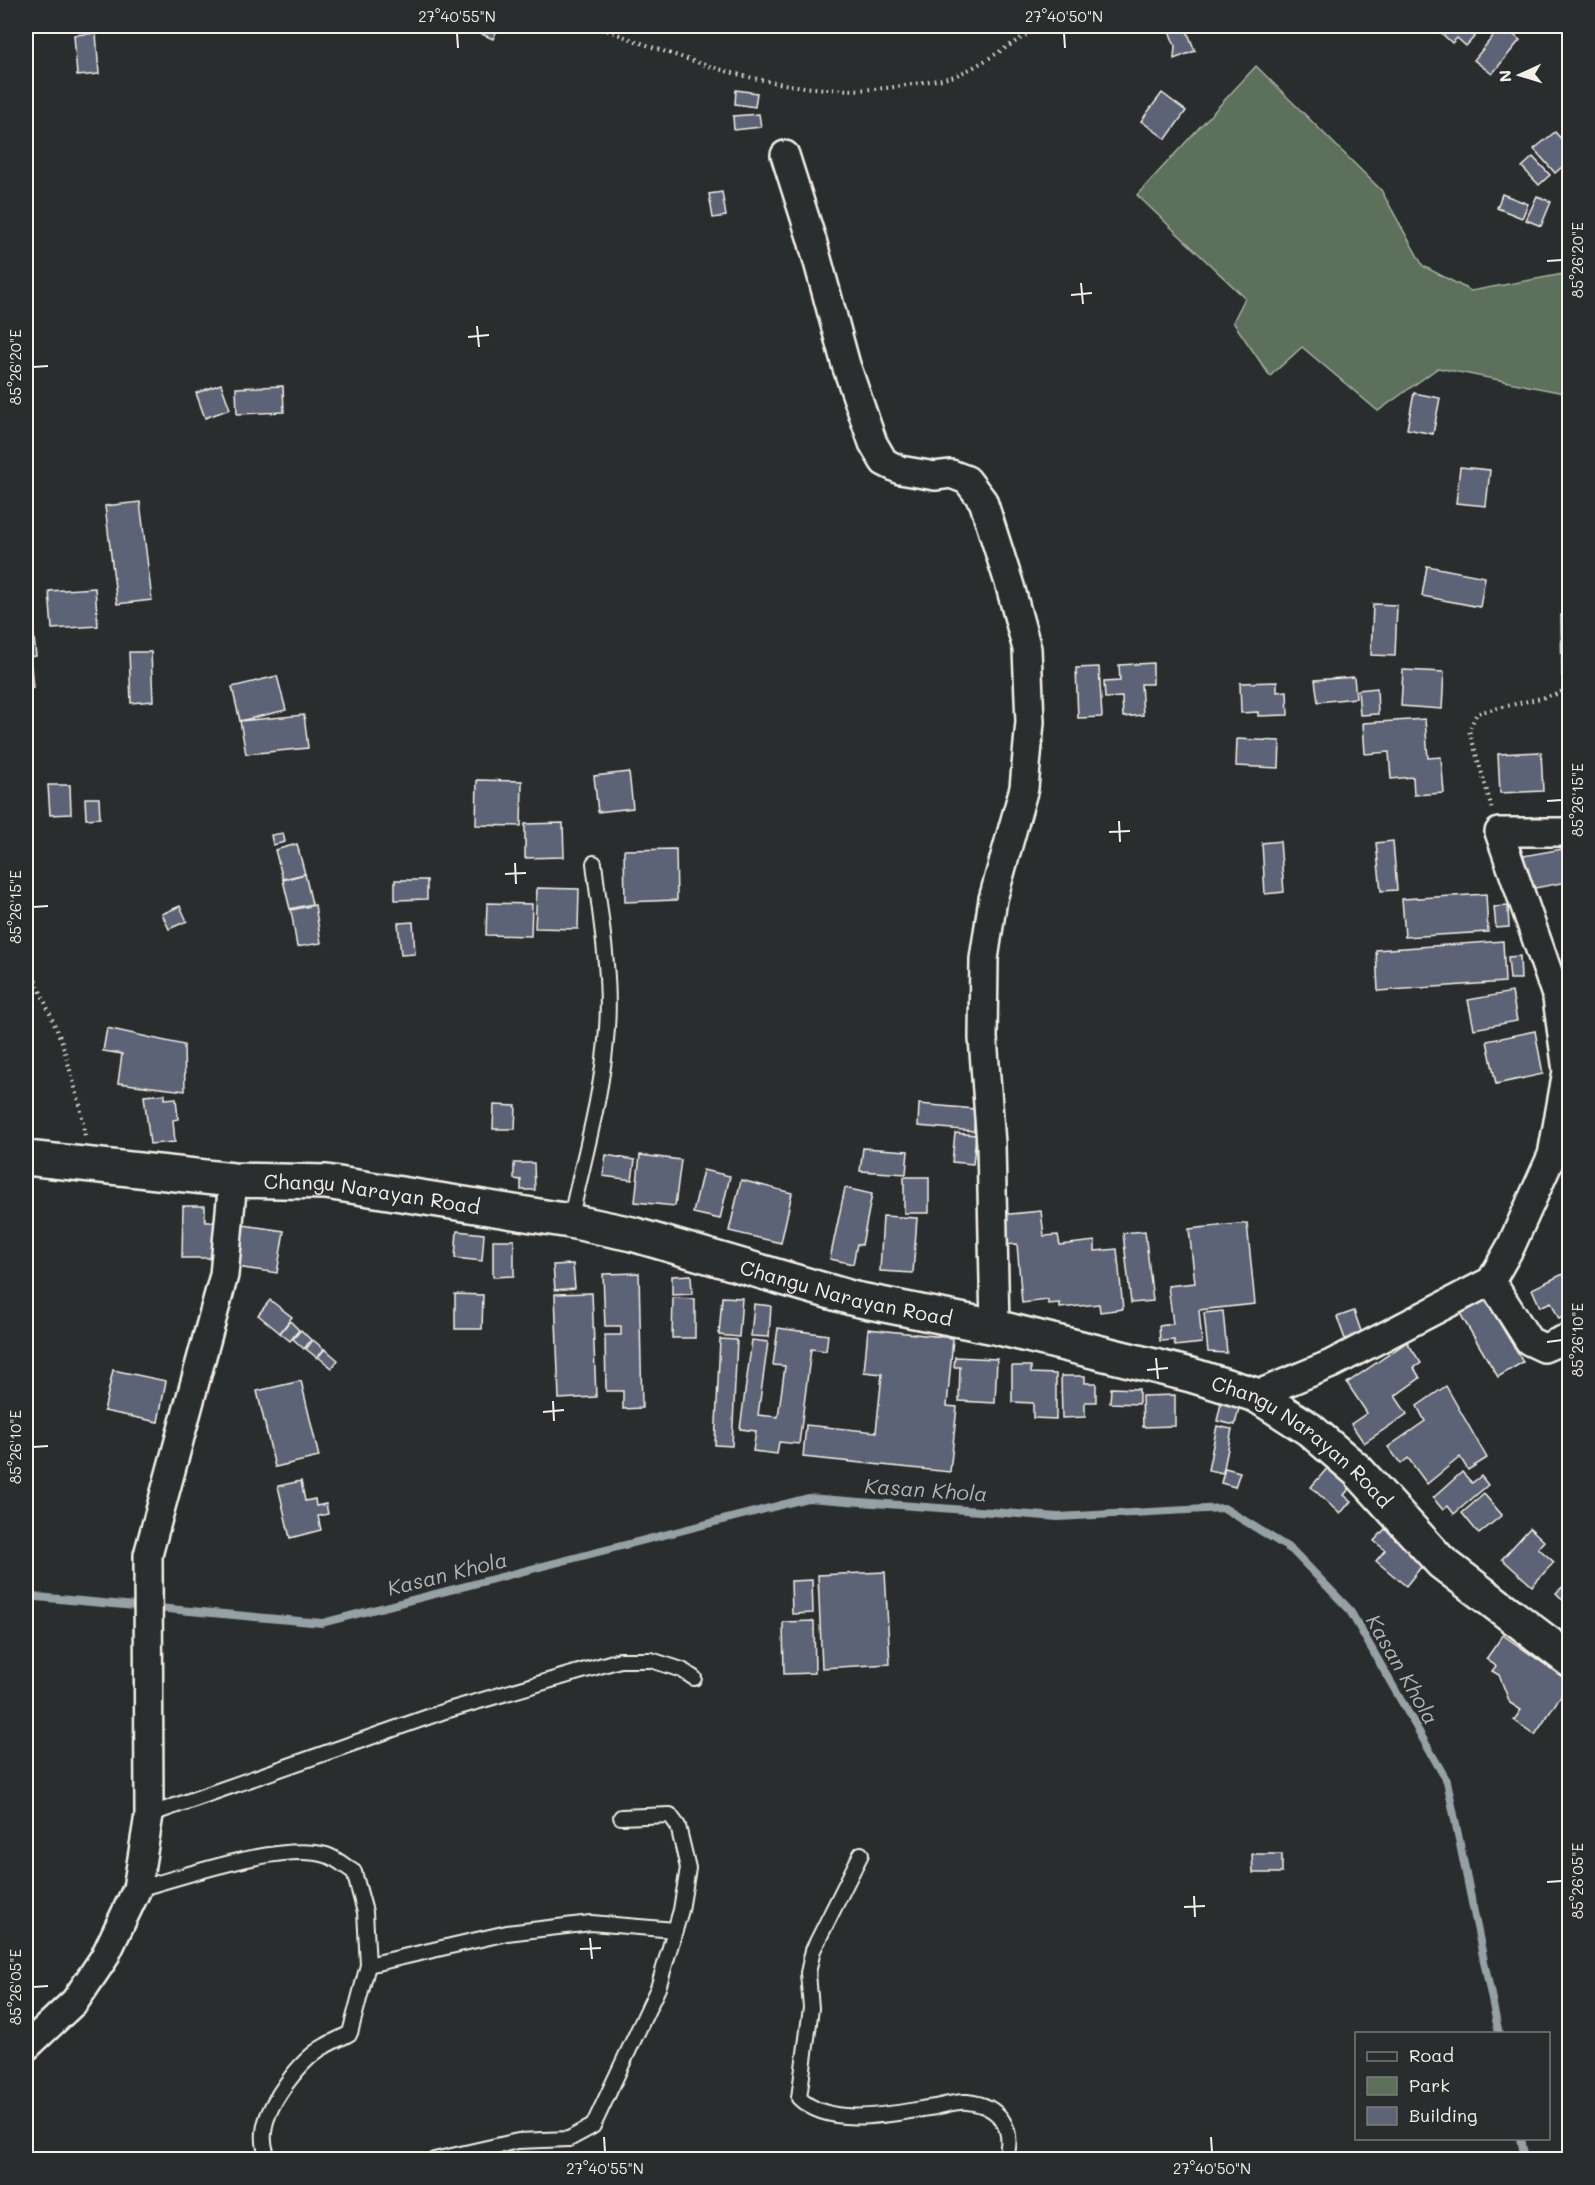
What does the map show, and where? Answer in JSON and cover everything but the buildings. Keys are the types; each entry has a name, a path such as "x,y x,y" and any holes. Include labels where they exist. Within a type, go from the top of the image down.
{"main road":[{"name":"Changu Narayan Road","path":"26,1158 233,1180 326,1182 570,1221 632,1234 855,1299 995,1326 1191,1375 1256,1395 1309,1429 1358,1471 1441,1562 1568,1655"}],"street":[{"path":"785,155 812,240 846,365 873,443 884,462 900,470 935,476 951,474 967,480 982,501 1010,586 1027,649 1029,722 1024,788 993,899 984,959 983,1038 991,1144 995,1326"},
{"path":"1256,1395 1352,1354 1491,1281 1511,1246 1552,1155 1567,1071 1557,998 1499,832 1569,832"},
{"path":"26,2047 75,2001 104,1958 137,1889 149,1815 148,1554 224,1275 233,1180"},
{"path":"1491,1281 1529,1341 1544,1348 1569,1337"}],"lane":[{"path":"570,1221 602,1079 608,1025 604,951 594,863"},
{"path":"149,1815 445,1711 620,1660 651,1660 682,1670 694,1678"},
{"path":"434,2160 518,2141 569,2139 592,2126 658,1988 675,1930 688,1868 678,1826 670,1815 621,1817"},
{"path":"137,1889 245,1861 296,1852 328,1855 354,1872 365,1912 368,1965 350,2033 326,2045 309,2058 280,2092 264,2130 264,2147 269,2160"},
{"path":"861,1854 813,1950 808,1973 811,2008 799,2098 809,2108 827,2115 900,2112 965,2102 989,2107 1001,2116 1008,2135 1005,2160"},
{"path":"368,1965 507,1933 591,1923 675,1930"}],"path":[{"path":"596,26 765,83 843,92 892,88 958,75 1030,33 1037,26"},
{"path":"1499,832 1469,730 1477,713 1554,695 1569,688"},
{"path":"26,958 62,1042 81,1105 90,1166"}],"green space":[{"path":"1256,66 1381,190 1423,266 1471,291 1569,273 1569,394 1438,368 1378,411 1302,347 1270,376 1233,322 1245,298 1137,195"}],"waterway":[{"name":"Kasan Khola","path":"26,1596 322,1623 808,1498 1058,1517 1224,1508 1292,1550 1349,1609 1447,1781 1499,2032"},
{"name":"Kasan Khola","path":"1521,2140 1525,2160"}]}
